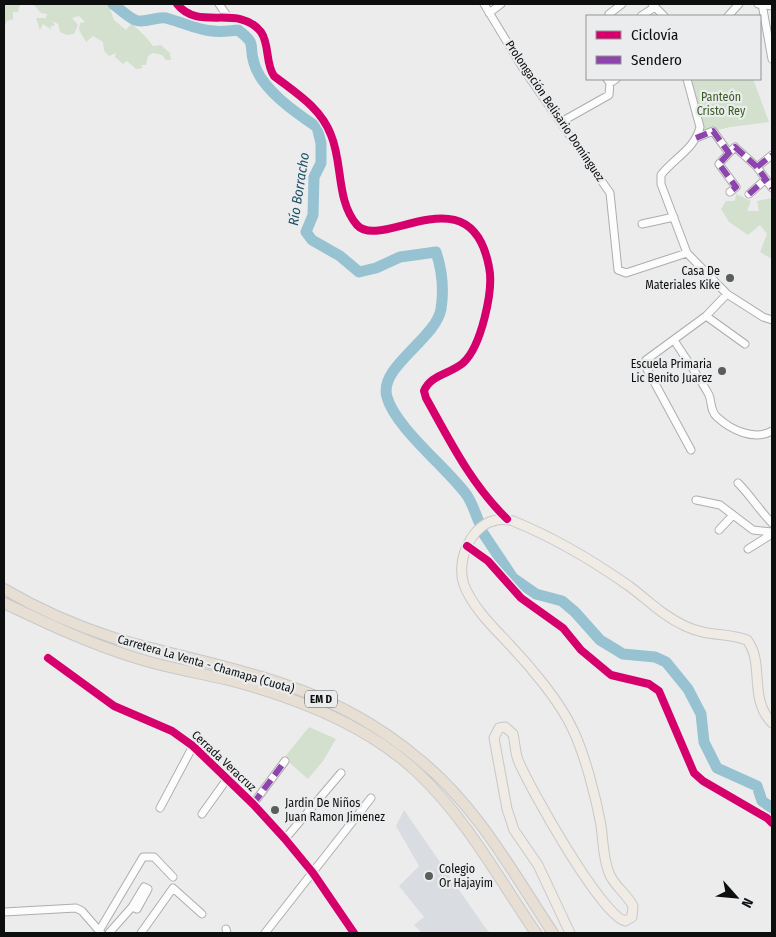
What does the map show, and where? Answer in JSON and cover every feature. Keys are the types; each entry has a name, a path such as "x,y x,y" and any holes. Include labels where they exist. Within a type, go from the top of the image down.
{"highway":[{"name":"Carretera La Venta - Chamapa (Cuota)","path":"4,589 81,626 112,637 286,685 338,706 382,731 421,760 448,786 479,822 552,933"},
{"name":"Carretera La Venta - Chamapa (Cuota)","path":"4,603 100,646 135,658 226,680 283,697 334,718 377,741 416,771 440,796 467,830 536,933"}],"main road":[{"path":"570,933 538,865 514,830 507,809 494,738 499,728 505,727 513,734 517,758 524,773 572,856 614,916 624,921 632,916 634,906 609,873 600,823 574,732 564,712 471,598 464,585 461,570 467,546 475,533 488,522 507,519 568,546 639,593 668,617 685,626 707,634 739,637 747,640 752,646 755,659 759,699 764,712 772,723"}],"street":[{"path":"177,4 191,16 202,18 243,18 261,32 270,70 274,76 305,99 326,124 335,146 346,205 358,226 366,231 376,232 426,219 447,219 464,224 477,234 487,254 490,270 490,286 481,328 472,351 464,362 431,380 424,391 426,398 467,472 482,494 507,519"},
{"path":"219,4 228,17"},
{"name":"Prolongación Belisario Domínguez","path":"484,4 524,70 562,122 610,194 618,270 626,273 687,254"},
{"path":"489,13 500,4"},
{"path":"610,15 622,4"},
{"path":"729,15 739,4"},
{"path":"758,4 772,6"},
{"path":"762,4 772,59"},
{"path":"642,15 654,5 663,15"},
{"path":"562,122 605,99 610,90 611,80"},
{"path":"687,80 700,128 696,138 686,151 661,175 661,184 687,254 727,294 772,320"},
{"path":"696,138 713,131 729,154"},
{"path":"730,192 736,187 719,164 735,147 757,167 772,188"},
{"path":"757,167 772,155"},
{"path":"749,194 766,179"},
{"path":"642,224 674,217"},
{"path":"691,450 646,367 646,360 706,316 727,294"},
{"path":"706,316 745,344"},
{"path":"674,340 710,397 716,416 752,436 761,436 772,431"},
{"path":"738,483 750,495 759,510 772,522"},
{"path":"696,500 720,504 753,530 772,533"},
{"path":"719,530 733,515"},
{"path":"748,549 772,533"},
{"path":"467,546 488,562 521,598 564,628 581,650 611,675 649,684 659,691 694,773 703,781 767,818 772,823"},
{"name":"Cerrada Veracruz","path":"48,658 114,706 172,731 193,746 253,804 285,839 313,873 354,933"},
{"path":"160,808 193,746"},
{"path":"253,804 285,760"},
{"path":"285,839 341,773"},
{"path":"202,814 227,779"},
{"path":"265,933 371,798"},
{"path":"4,912 76,908 82,911 100,932 143,857 146,855 154,857 173,877"},
{"path":"142,933 173,888 202,914"},
{"path":"109,933 132,907"}],"shaded area":[{"name":"Colegio Or Hajayim","path":"404,810 490,933 422,933 414,925 424,917 399,886 419,866 396,826"}],"green space":[{"path":"4,4 20,4 18,12 13,12 13,19 7,21 4,28"},
{"path":"33,4 121,4 110,9 114,20 126,30 131,24 133,25 153,46 161,45 170,53 171,60 166,60 162,55 153,53 148,56 146,65 141,65 143,68 136,69 127,61 123,64 115,57 116,53 109,56 104,51 103,42 93,36 86,42 79,30 80,23 85,22 79,16 72,18 78,25 74,34 67,35 60,32 58,24 52,21 55,25 50,27 52,30 43,24 40,30 36,18 46,18 47,14 41,13"},
{"name":"Panteón Cristo Rey","path":"688,80 753,80 769,122 730,127 701,134"},
{"path":"736,194 751,201 747,211 759,211 757,201 772,198 772,259 760,252 767,234 760,225 748,235 729,222 721,209 726,201 735,201"},
{"path":"309,727 336,739 323,761 308,779 284,758"}],"waterway":[{"name":"Río Borracho","path":"113,4 135,20 147,21 166,18 208,31 238,30 248,39 258,73 271,91 299,115 317,127 321,143 321,163 314,177 313,215 306,232 312,240 340,256 359,272 376,268 400,257 436,252 442,280 441,309 437,320 429,331 391,375 387,386 387,397 392,409 410,434 466,494 479,522"},
{"name":"Río Borracho","path":"483,533 513,578 536,594 562,601 575,612 600,640 623,654 655,657 666,662 688,689 701,714 704,742 717,768 757,786 762,801 772,808"}],"marked path":[{"path":"696,138 713,131 729,153 735,147 757,167 772,188"},
{"path":"729,153 719,164 736,187 730,192"},
{"path":"757,167 772,155"},
{"path":"749,194 766,179"},
{"path":"253,804 285,761"}],"cycle path":[{"path":"177,4 186,12 196,16 241,19 252,24 261,32 266,43 269,65 274,76 307,102 327,125 335,146 346,205 357,225 369,231 425,220 446,219 464,224 479,239 489,267 490,277 488,303 480,332 463,363 431,381 424,391 426,398 462,462 494,506 507,519"},
{"path":"467,546 488,561 521,598 563,628 581,650 611,675 649,684 659,691 694,773 703,781 767,818 772,823"},
{"path":"48,658 114,706 172,731 193,746 253,804 285,839 313,873 354,933"}],"place":[{"name":"Casa De Materiales Kike","path":"730,278"},
{"name":"Escuela Primaria Lic Benito Juarez","path":"722,371"},
{"name":"Jardin De Niños Juan Ramon Jimenez","path":"275,810"},
{"name":"Colegio Or Hajayim","path":"429,876"}]}
